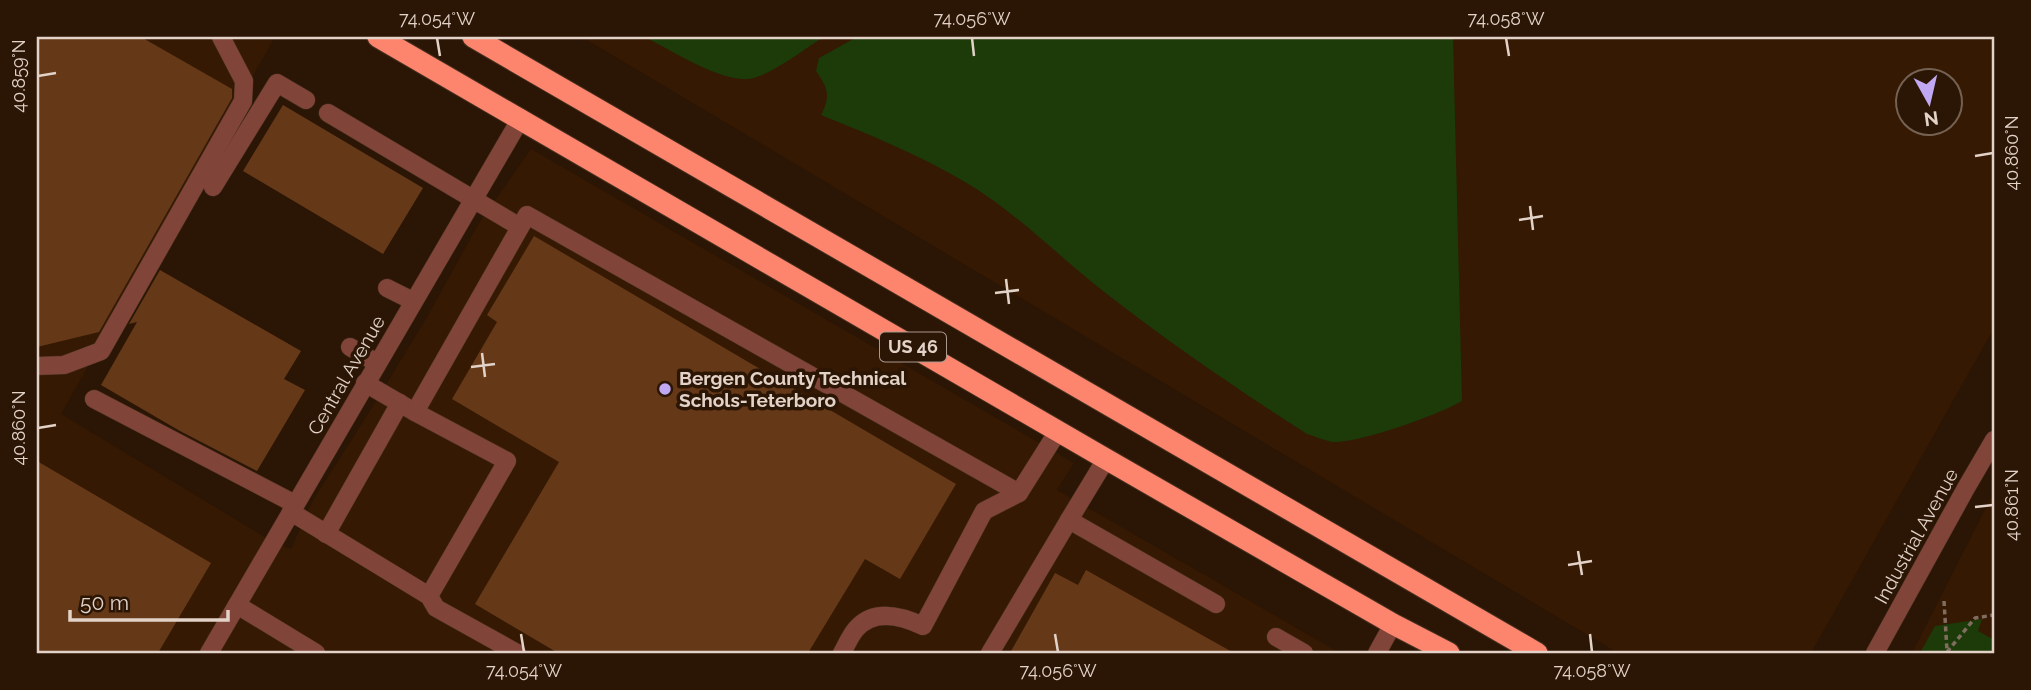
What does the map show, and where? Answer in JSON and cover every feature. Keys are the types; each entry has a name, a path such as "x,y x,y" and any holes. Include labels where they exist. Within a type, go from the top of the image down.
{"highway":[{"name":"US 46","path":"378,37 1106,459 1447,653"},
{"name":"US 46","path":"473,37 1536,653"}],"street":[{"path":"37,366 64,365 101,351 243,101 244,81 221,37"},
{"path":"213,187 277,83 306,100"},
{"path":"328,113 520,227"},
{"name":"Central Avenue","path":"209,653 521,118"},
{"path":"326,534 527,215 1019,493"},
{"path":"387,288 413,301"},
{"path":"350,347 377,363"},
{"path":"365,383 507,461 429,596"},
{"path":"94,399 293,508 326,534 429,596 436,608 517,653"},
{"path":"842,653 856,629 868,619 904,617 923,626 984,511 1019,493 1058,430"},
{"name":"Industrial Avenue","path":"1875,653 1994,440"},
{"path":"990,653 1106,459"},
{"path":"1069,520 1216,604"},
{"path":"237,605 316,653"},
{"path":"1377,653 1393,624"},
{"path":"1276,637 1304,653"}],"path":[{"path":"1944,601 1947,653"},
{"path":"1947,653 1975,618 1994,615"}],"shaded area":[{"name":"Bergen County Technical Schols-Teterboro","path":"37,37 275,37 61,414 273,542 291,549 312,502 427,317 479,223 531,149 1074,463 1057,490 1340,653 37,653"},
{"path":"582,37 1994,37 1994,328 1811,653 1618,653"},
{"path":"1994,492 1994,653 1912,653 1932,614"}],"green space":[{"path":"645,37 824,37 772,70 754,78 742,79 714,72"},
{"path":"857,37 1453,37 1462,401 1418,420 1361,438 1333,442 1307,434 1152,329 984,194 913,154 821,115 827,97 823,82 816,71 819,58"},
{"path":"1982,619 1978,631 1994,640 1994,653 1920,653 1935,626"}],"building":[{"path":"37,37 141,37 232,89 232,98 99,332 37,347"},
{"path":"283,105 423,188 383,254 243,171"},
{"path":"534,236 956,484 900,579 865,559 808,653 558,653 475,604 559,462 452,399 497,322 487,315"},
{"path":"160,270 301,351 284,379 305,390 257,471 180,431 101,385 137,322 129,324"},
{"path":"37,461 211,563 158,653 37,653"},
{"path":"1086,570 1234,653 1010,653 1055,573 1078,585"}],"place":[{"name":"Bergen County Technical Schols-Teterboro","path":"665,389"}]}
